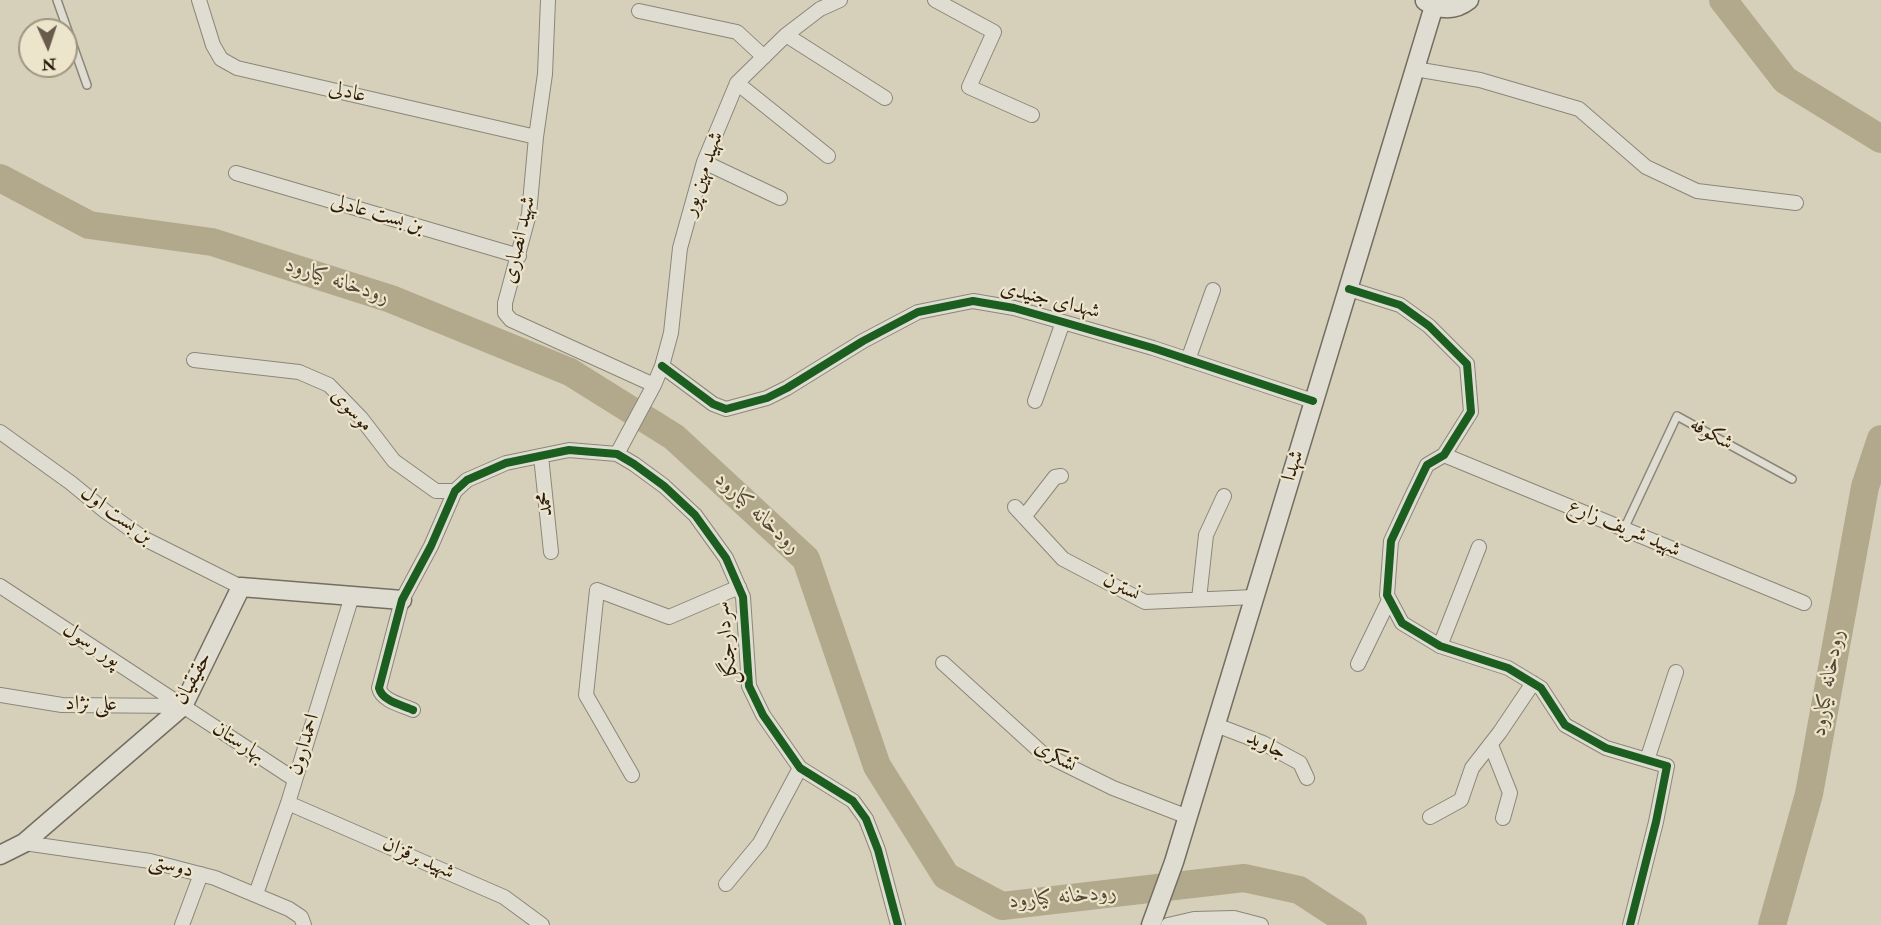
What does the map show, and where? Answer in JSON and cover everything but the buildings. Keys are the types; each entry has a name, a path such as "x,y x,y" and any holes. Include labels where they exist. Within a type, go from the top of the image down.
{"main road":[{"path":"1429,3 1444,9 1455,8 1469,0"},
{"name":"شهدا","path":"1151,925 1174,862 1349,289 1415,69 1429,3"},
{"path":"241,586 402,600"},
{"name":"حقیقیان","path":"0,855 24,843 183,706 241,586"}],"street":[{"name":"عادلی","path":"199,0 213,45 221,59 237,68 536,137"},
{"name":"شهید انصاری","path":"548,0 545,74 529,214 505,303 505,313 511,320 651,390"},
{"name":"شهید مهین پور","path":"617,454 662,366 671,333 680,248 704,162 737,83 786,35 820,9 840,0"},
{"path":"934,0 994,32 969,87 1032,115"},
{"path":"639,11 737,32 764,57"},
{"path":"786,35 885,98"},
{"path":"1415,69 1480,80 1579,109 1646,167 1697,191 1796,203"},
{"path":"737,83 828,156"},
{"path":"704,162 780,198"},
{"name":"بن بست عادلی","path":"236,173 519,256"},
{"path":"1349,289 1400,305 1429,326 1467,364 1471,412 1444,455 1427,465 1391,541 1387,594 1402,623 1440,646 1508,668 1533,683 1541,688 1565,725 1606,748 1667,766 1656,822 1630,925"},
{"path":"1188,360 1213,290"},
{"name":"شهدای جنیدی","path":"662,366 713,404 726,409 746,405 777,393 863,341 918,312 973,301 1014,308 1064,322 1313,401"},
{"path":"1035,401 1064,322"},
{"name":"موسوی","path":"194,360 299,372 329,385 361,418 394,461 436,491 455,491"},
{"name":"بن بست اول","path":"0,432 143,538 241,586"},
{"name":"سردارجنگل","path":"455,491 467,480 506,463 569,450 617,454 664,486 695,515 726,558 743,597 749,686 763,715 800,768 854,801 866,819 878,850 898,925"},
{"name":"شهید شریف زارع","path":"1444,455 1804,603"},
{"name":"محمد","path":"541,456 551,552"},
{"name":"نسترن","path":"1061,476 1055,477 1019,512 1063,559 1145,602 1254,597"},
{"path":"413,710 384,697 379,688 402,600 431,546 455,491"},
{"path":"1199,599 1206,535 1224,496"},
{"path":"1440,646 1479,547"},
{"name":"پور رسول","path":"0,586 183,706"},
{"path":"632,775 586,695 597,590 669,617 739,587"},
{"name":"احمدارون","path":"256,894 288,803 352,596"},
{"path":"1358,664 1389,600"},
{"name":"تشکری","path":"943,663 1042,753 1113,788 1188,817"},
{"path":"1647,760 1676,672"},
{"path":"1430,817 1461,800 1472,768 1491,745 1533,683"},
{"name":"علی نژاد","path":"0,694 62,705 183,706"},
{"name":"بهارستان","path":"183,706 294,779"},
{"name":"جاوید","path":"1216,725 1263,743 1300,763 1307,778"},
{"path":"1491,745 1510,793 1503,818"},
{"path":"726,884 760,843 800,768"},
{"name":"شهید برقزان","path":"288,803 504,897 542,925"},
{"name":"دوستی","path":"24,843 150,861 201,874 289,909 302,917 304,925"},
{"path":"182,925 201,874"},
{"path":"1168,925 1194,919 1234,918 1261,925"}],"lane":[{"path":"57,0 87,85"},
{"name":"شکوفه","path":"1624,529 1677,416 1792,479"}],"waterway":[{"name":"رودخانه کیارود","path":"1723,0 1785,80 1881,139"},
{"name":"رودخانه کیارود","path":"0,178 89,225 212,242 391,299 570,372 674,437 806,559 877,766 946,876 1002,906 1244,878 1299,890 1353,925"},
{"name":"رودخانه کیارود","path":"1772,925 1809,794 1865,487 1881,439"}],"cycle path":[{"path":"1349,289 1400,305 1429,326 1467,364 1471,412 1444,455 1427,465 1391,541 1387,595 1402,623 1440,646 1508,668 1541,688 1565,725 1606,748 1667,766 1656,822 1630,925"},
{"path":"662,366 713,404 726,409 767,398 787,388 863,341 918,312 973,301 1014,308 1153,348 1313,401"},
{"path":"413,710 388,699 379,688 402,600 431,546 455,491 467,480 506,463 569,450 617,454 664,486 695,515 726,558 743,597 749,686 763,715 800,768 853,801 866,819 878,850 898,925"}]}
